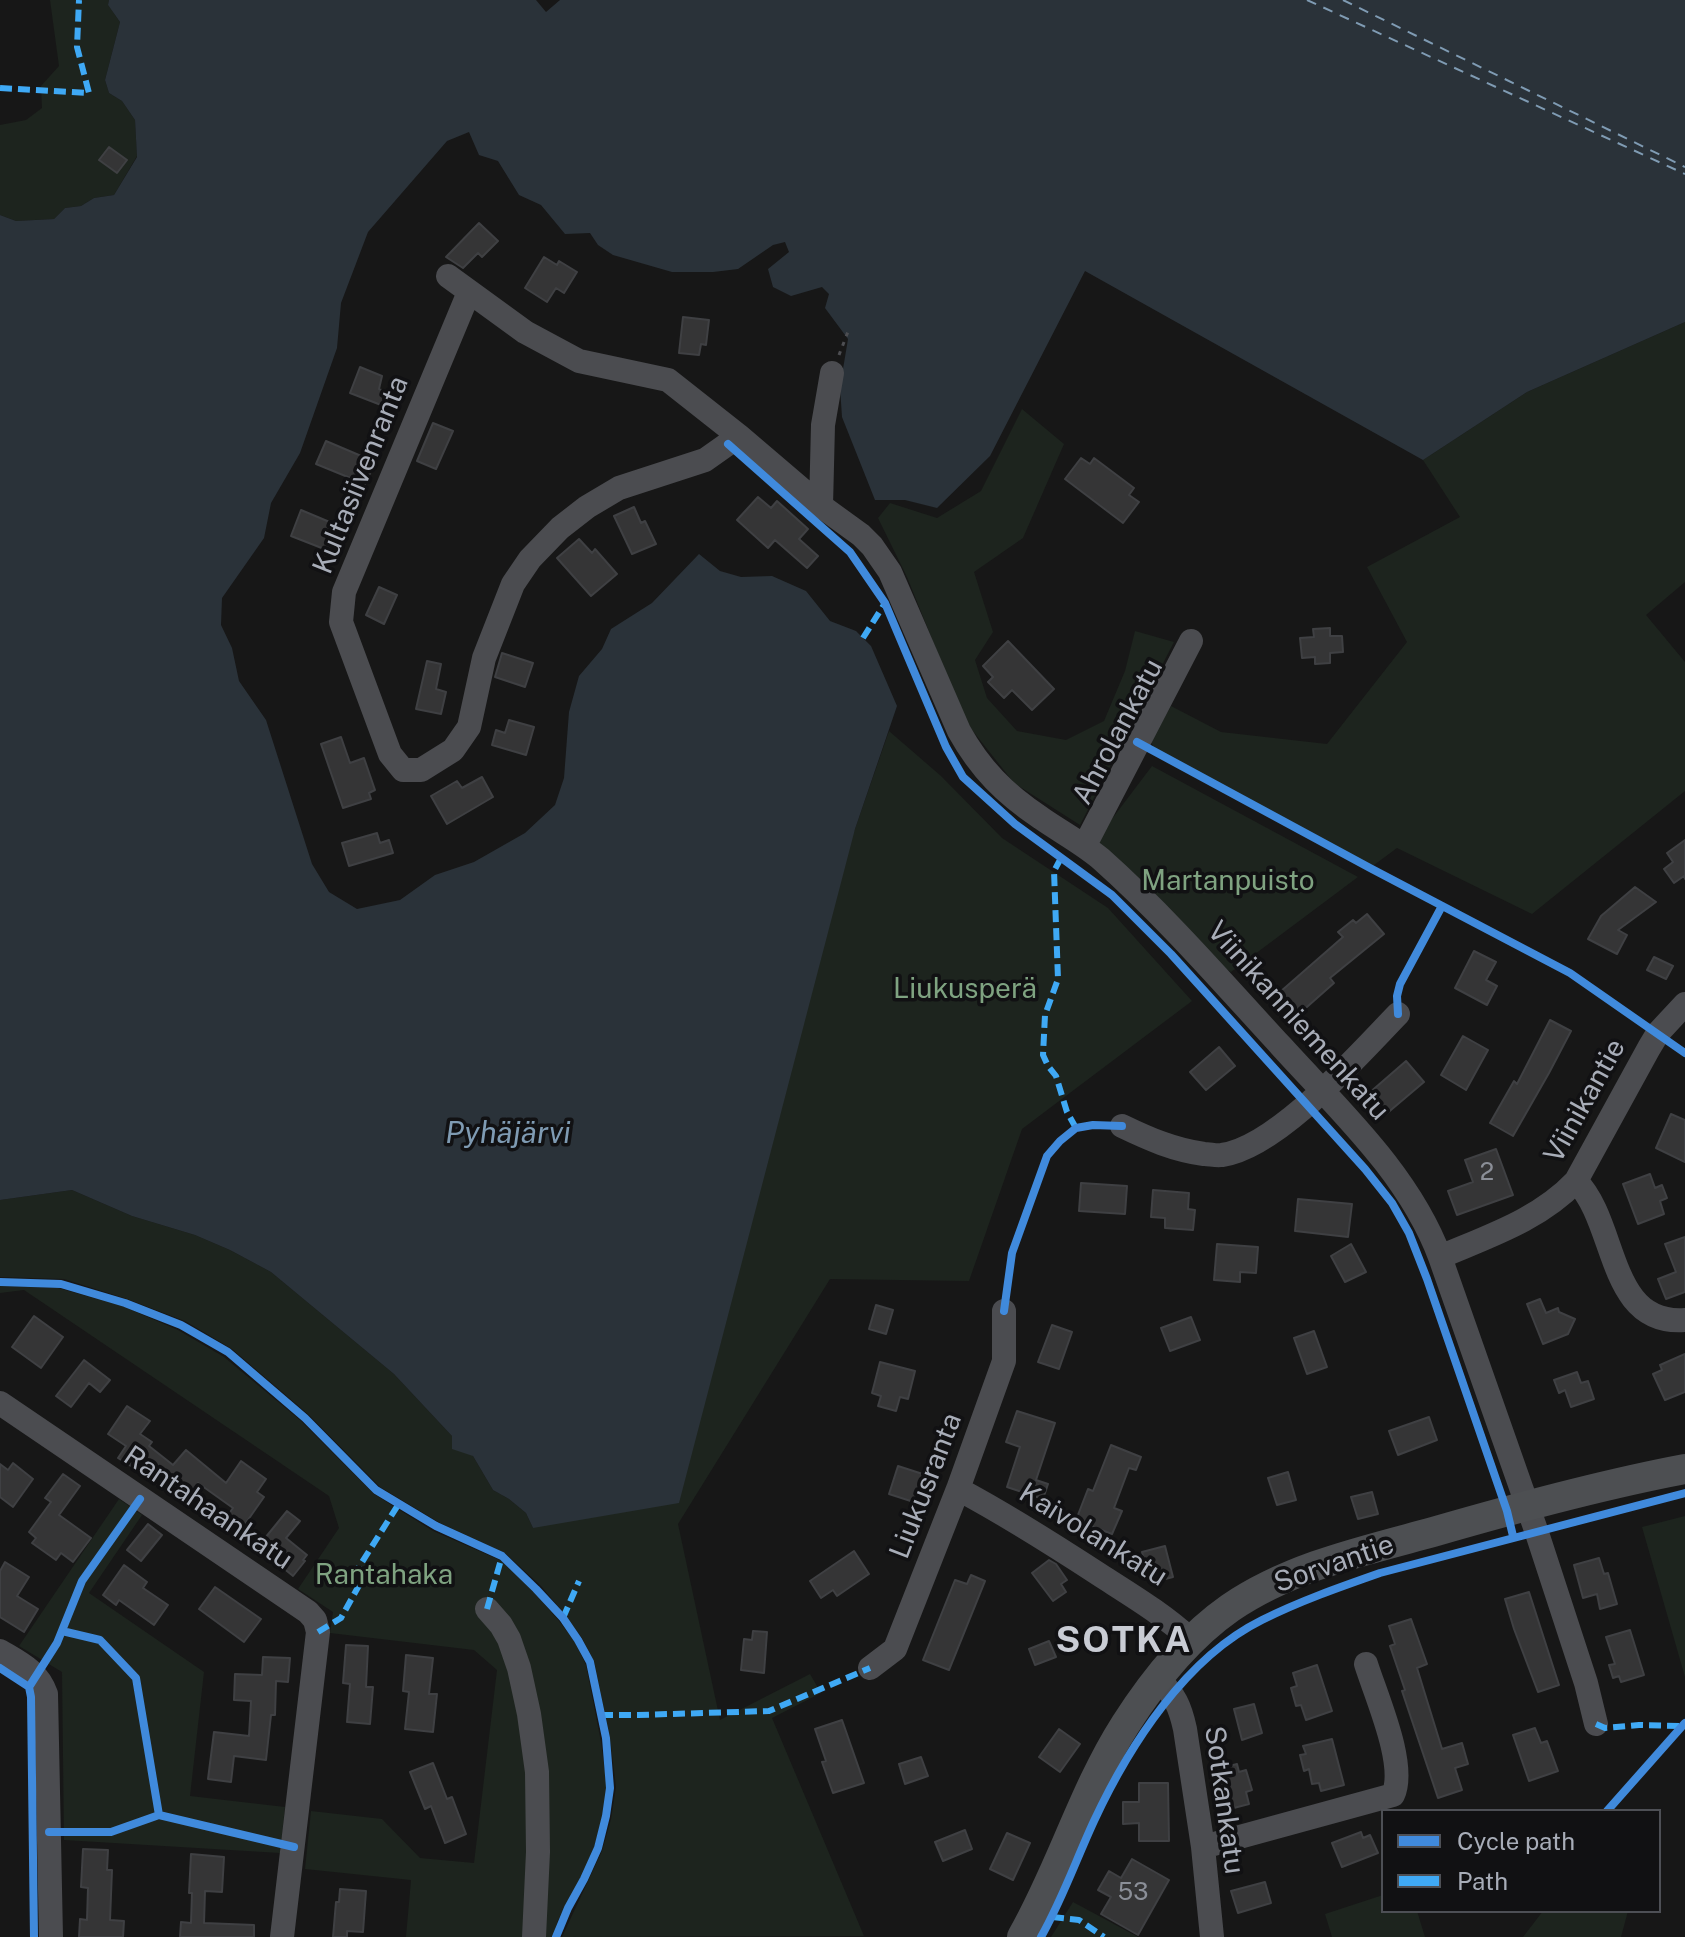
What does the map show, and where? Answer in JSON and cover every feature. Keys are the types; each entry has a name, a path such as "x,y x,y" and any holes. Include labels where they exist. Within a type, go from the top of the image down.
{"main road":[{"name":"Sorvantie","path":"1022,1937 1125,1725 1190,1639 1246,1597 1297,1573 1342,1557 1527,1506 1685,1469"}],"street":[{"name":"Viinikanniemenkatu","path":"448,276 525,332 579,361 668,380 821,506 861,535 890,572 959,731 973,755 1000,787 1041,818 1085,845 1163,916 1387,1164 1423,1217 1440,1257 1582,1670 1596,1724"},
{"name":"Kultasiivenranta","path":"469,292 344,592 341,622 390,754 403,770 421,770 453,750 469,727 484,658 513,584 530,559 560,528 619,488 705,460 739,436"},
{"path":"821,506 823,425 832,373"},
{"name":"Ahrolankatu","path":"1085,845 1191,641"},
{"name":"Viinikantie","path":"1440,1257 1532,1217 1557,1201 1576,1181 1658,1033 1685,1004"},
{"path":"1122,1126 1160,1144 1188,1152 1221,1156 1244,1148 1265,1137 1322,1091 1398,1014"},
{"path":"1576,1181 1589,1197 1634,1301 1655,1317 1685,1320"},
{"name":"Liukusranta","path":"870,1668 895,1649 958,1489 1004,1361 1004,1311"},
{"name":"Rantahaankatu","path":"0,1403 308,1612 315,1620 318,1632 282,1937"},
{"name":"Kaivolankatu","path":"958,1489 1013,1518 1170,1620 1190,1639"},
{"path":"487,1609 509,1639 529,1714 537,1772 538,1852 534,1937"},
{"path":"0,1651 37,1676 46,1694 51,1937"},
{"path":"1203,1847 1396,1803 1396,1761 1366,1664"},
{"name":"Sotkankatu","path":"1158,1678 1173,1694 1182,1716 1203,1847 1212,1937"}],"path":[{"path":"832,373 849,329"}],"green space":[{"path":"50,0 109,0 108,5 120,22 105,80 109,93 122,101 135,120 137,156 114,195 65,208 54,219 16,221 0,215 0,125 26,120 42,108 41,86 59,66"},
{"path":"1685,322 1685,582 1646,615 1685,662 1685,791 1532,914 1397,848 1370,868 1155,751 1151,741 1171,706 1221,732 1327,744 1407,642 1367,567 1460,517 1423,460 1527,392"},
{"path":"1022,409 1064,444 1023,538 974,572 993,632 975,660 987,698 1017,731 1066,740 1104,721 1125,671 1135,631 1174,642 1080,825 1014,783 965,721 907,577 878,518 890,503 937,518 981,491"},
{"name":"Liukusperä","path":"889,731 941,776 1002,838 1108,908 1192,1001 1022,1129 969,1281 830,1279 678,1524 720,1720 810,1674 821,1693 772,1718 864,1936 562,1937 602,1851 616,1787 610,1738 594,1661 567,1617 541,1586 505,1553 440,1523 380,1487 309,1415 232,1349 185,1321 64,1279 0,1277 0,1200 72,1190 132,1216 195,1235 271,1272 394,1374 473,1456 493,1490 526,1513 533,1528 855,829"},
{"name":"Martanpuisto","path":"1152,766 1358,877 1231,972 1221,966 1096,840"},
{"name":"Rantahaka","path":"0,1286 58,1288 122,1306 178,1330 224,1357 300,1420 374,1494 433,1531 502,1561 559,1621 575,1642 586,1665 607,1787 595,1845 558,1920 553,1937 542,1937 542,1786 530,1696 515,1644 493,1610 486,1602 480,1605 500,1632 514,1668 534,1771 536,1851 531,1937 406,1937 411,1880 305,1869 311,1811 382,1819 420,1858 474,1863 497,1670 474,1650 330,1633 333,1612 298,1589 339,1528 329,1496 24,1290 0,1293"},
{"path":"119,1499 142,1515 89,1593 204,1672 190,1796 285,1807 280,1853 64,1840 62,1672 19,1646"},
{"path":"1685,1516 1685,1677 1642,1527"},
{"path":"1381,1896 1381,1913 1418,1913 1425,1937 1332,1937 1325,1914"},
{"path":"1073,1902 1138,1937 1051,1937"},
{"path":"1541,1913 1627,1913 1621,1937 1523,1937"}],"water":[{"name":"Pyhäjärvi","path":"109,0 536,0 546,12 560,0 1685,0 1685,322 1527,392 1423,460 1085,271 990,456 937,508 905,500 875,500 842,417 840,387 848,339 825,308 829,294 822,287 791,296 773,287 768,269 789,252 785,242 773,245 738,269 713,272 672,272 613,255 598,245 590,233 565,234 541,205 519,195 498,161 479,155 469,132 447,141 368,232 341,303 337,348 300,453 271,503 264,538 222,598 221,625 232,648 239,681 266,720 312,864 329,892 357,909 400,900 435,875 474,862 525,833 555,805 564,778 569,712 579,676 602,649 611,629 652,603 699,554 720,571 741,577 772,576 806,591 830,621 856,631 871,646 897,706 855,829 679,1503 533,1528 526,1513 493,1490 473,1456 452,1449 452,1436 394,1374 271,1272 195,1235 132,1216 72,1190 0,1200 0,215 16,221 54,219 65,208 114,195 137,157 135,120 122,101 109,93 105,80 120,22 108,5"}],"building":[{"path":"109,147 127,160 117,173 99,160"},
{"path":"479,223 498,241 482,257 478,253 463,268 446,257"},
{"path":"544,257 557,265 559,261 577,272 564,293 556,288 547,302 525,288"},
{"path":"683,317 709,320 706,345 701,344 699,355 679,353"},
{"path":"360,367 382,376 379,389 398,397 394,410 350,393"},
{"path":"433,423 453,431 436,469 417,461"},
{"path":"326,441 366,458 362,465 372,469 365,484 316,464"},
{"path":"1081,458 1090,464 1094,458 1134,488 1129,495 1139,502 1123,523 1065,479"},
{"path":"758,497 771,508 777,501 808,529 799,539 818,556 807,568 775,540 768,548 737,520"},
{"path":"634,507 656,544 632,554 614,516"},
{"path":"301,510 332,523 330,527 344,533 337,554 291,536"},
{"path":"579,539 592,553 595,549 617,574 591,596 557,558"},
{"path":"379,587 397,595 384,624 366,615"},
{"path":"1330,628 1330,636 1342,636 1343,652 1330,653 1330,663 1315,664 1315,657 1302,658 1300,638 1314,637 1313,629"},
{"path":"1008,641 1054,689 1032,710 1012,690 1004,698 988,682 993,677 983,666"},
{"path":"502,653 533,663 525,687 495,677"},
{"path":"427,661 441,664 436,689 446,692 441,714 416,709"},
{"path":"509,720 534,727 526,755 492,745 496,730 505,733"},
{"path":"341,737 350,763 364,758 375,790 369,793 371,799 343,808 321,744"},
{"path":"482,777 493,797 447,824 431,796 457,781 462,788"},
{"path":"377,833 380,843 389,840 393,853 349,866 342,843"},
{"path":"1685,840 1685,879 1684,876 1674,883 1664,869 1673,862 1667,853"},
{"path":"1635,887 1656,902 1618,930 1627,935 1617,954 1588,939 1601,916"},
{"path":"1367,914 1384,934 1330,978 1334,983 1299,1014 1280,992 1343,937 1338,932"},
{"path":"1474,951 1496,962 1486,980 1497,986 1487,1005 1455,988"},
{"path":"1654,957 1673,966 1666,979 1647,970"},
{"path":"1550,1020 1571,1031 1513,1136 1490,1123 1514,1081 1517,1084"},
{"path":"1463,1036 1488,1050 1466,1090 1441,1075"},
{"path":"1219,1047 1235,1066 1206,1090 1190,1072"},
{"path":"1406,1061 1424,1082 1385,1115 1368,1094"},
{"path":"1671,1114 1685,1120 1685,1162 1656,1148"},
{"path":"1496,1149 1513,1195 1457,1215 1448,1191 1473,1182 1465,1160"},
{"path":"1650,1174 1655,1188 1662,1185 1667,1198 1660,1201 1664,1214 1638,1224 1623,1184"},
{"path":"1081,1183 1127,1186 1125,1214 1079,1211"},
{"path":"1153,1190 1189,1193 1188,1209 1195,1210 1193,1230 1165,1228 1165,1218 1151,1217"},
{"path":"1298,1199 1352,1204 1348,1237 1295,1231"},
{"path":"1685,1237 1685,1292 1666,1299 1658,1279 1676,1272 1665,1244"},
{"path":"1217,1244 1258,1247 1256,1273 1240,1272 1240,1282 1214,1280"},
{"path":"1351,1244 1366,1272 1345,1282 1331,1256"},
{"path":"1540,1299 1546,1313 1558,1308 1559,1312 1575,1319 1568,1334 1543,1344 1527,1304"},
{"path":"876,1305 893,1310 886,1334 869,1329"},
{"path":"34,1316 63,1337 41,1368 12,1347"},
{"path":"1191,1317 1200,1340 1170,1351 1161,1328"},
{"path":"1052,1325 1072,1332 1059,1369 1038,1362"},
{"path":"1314,1331 1327,1367 1307,1374 1294,1338"},
{"path":"1685,1354 1685,1392 1665,1400 1653,1374 1662,1370 1660,1365"},
{"path":"84,1360 110,1380 100,1392 89,1383 71,1407 56,1396"},
{"path":"880,1362 915,1371 908,1399 900,1397 896,1411 878,1406 881,1396 872,1393"},
{"path":"1577,1372 1581,1383 1588,1381 1594,1399 1571,1407 1565,1390 1559,1393 1554,1380"},
{"path":"127,1406 150,1421 140,1434 152,1442 149,1446 173,1465 186,1450 226,1483 241,1461 266,1479 257,1492 264,1497 236,1537 220,1526 233,1508 198,1483 190,1493 186,1489 181,1495 163,1480 159,1485 118,1458 126,1446 108,1434"},
{"path":"1017,1411 1055,1423 1036,1480 1048,1484 1043,1499 1007,1487 1020,1447 1006,1442"},
{"path":"1429,1417 1437,1440 1398,1455 1389,1431"},
{"path":"1111,1445 1141,1457 1136,1470 1129,1468 1114,1508 1122,1511 1112,1534 1076,1520 1088,1489 1093,1491"},
{"path":"13,1463 33,1479 13,1507 0,1497 0,1464 8,1470"},
{"path":"898,1466 932,1477 923,1505 889,1494"},
{"path":"1288,1472 1296,1500 1277,1505 1268,1478"},
{"path":"63,1474 80,1486 59,1515 91,1538 73,1562 61,1553 56,1560 32,1543 36,1538 29,1532 51,1502 45,1498"},
{"path":"1372,1492 1378,1514 1358,1519 1351,1497"},
{"path":"287,1511 300,1521 286,1538 307,1555 293,1576 276,1562 279,1557 261,1543"},
{"path":"148,1524 162,1535 141,1561 127,1550"},
{"path":"1165,1546 1173,1577 1150,1583 1142,1552"},
{"path":"854,1551 869,1574 837,1596 833,1590 821,1598 810,1581"},
{"path":"1599,1558 1604,1574 1608,1573 1617,1604 1600,1609 1597,1594 1583,1598 1574,1565"},
{"path":"1049,1560 1056,1564 1067,1580 1061,1584 1066,1592 1053,1601 1032,1573"},
{"path":"5,1562 29,1577 17,1596 38,1609 24,1632 0,1617 0,1571"},
{"path":"124,1565 147,1582 143,1588 168,1605 154,1625 119,1600 116,1605 103,1595"},
{"path":"971,1575 985,1581 949,1670 923,1660 955,1580 967,1584"},
{"path":"215,1587 261,1619 244,1642 199,1609"},
{"path":"1529,1592 1559,1685 1538,1692 1505,1599"},
{"path":"1411,1619 1427,1664 1417,1668 1442,1749 1462,1743 1468,1764 1455,1768 1462,1790 1438,1798 1390,1646 1395,1644 1389,1626"},
{"path":"1630,1630 1644,1675 1621,1682 1619,1676 1613,1678 1609,1665 1615,1664 1606,1637"},
{"path":"753,1631 767,1632 764,1673 741,1670 744,1639 752,1640"},
{"path":"1049,1641 1056,1657 1035,1665 1029,1649"},
{"path":"346,1645 368,1646 366,1687 373,1687 370,1724 347,1722 350,1684 343,1683"},
{"path":"406,1655 433,1658 429,1694 437,1694 433,1732 405,1729 409,1692 403,1691"},
{"path":"263,1657 290,1658 288,1682 276,1681 275,1715 271,1715 266,1760 234,1756 231,1782 208,1779 214,1732 249,1736 251,1701 234,1700 235,1674 262,1675"},
{"path":"1317,1665 1332,1711 1306,1720 1301,1705 1296,1706 1291,1688 1297,1686 1293,1673"},
{"path":"1254,1704 1262,1733 1242,1740 1234,1709"},
{"path":"842,1720 864,1783 833,1793 815,1729"},
{"path":"1535,1728 1541,1743 1547,1741 1558,1771 1529,1781 1513,1735"},
{"path":"1059,1729 1080,1744 1060,1772 1039,1757"},
{"path":"1332,1739 1344,1785 1321,1791 1319,1783 1312,1784 1309,1769 1304,1771 1300,1755 1306,1754 1303,1746"},
{"path":"921,1757 928,1776 905,1784 899,1764"},
{"path":"433,1763 447,1799 452,1797 466,1834 445,1843 431,1806 425,1809 410,1772"},
{"path":"1237,1764 1239,1772 1246,1770 1252,1790 1246,1792 1249,1804 1230,1809 1218,1769"},
{"path":"1139,1783 1168,1783 1169,1841 1139,1841 1139,1823 1123,1824 1123,1802 1139,1802"},
{"path":"965,1830 972,1849 943,1861 935,1842"},
{"path":"1361,1832 1363,1838 1370,1835 1378,1853 1342,1867 1332,1843"},
{"path":"1007,1833 1030,1843 1013,1880 990,1869"},
{"path":"83,1849 108,1850 107,1870 112,1870 110,1920 124,1921 123,1937 79,1937 80,1919 87,1920 88,1888 81,1887"},
{"path":"191,1854 224,1857 222,1892 205,1891 204,1923 254,1925 254,1937 180,1937 181,1922 191,1923"},
{"path":"1132,1859 1169,1880 1138,1935 1101,1914 1111,1897 1098,1890 1109,1871 1121,1878"},
{"path":"1265,1882 1271,1903 1238,1913 1231,1891"},
{"path":"340,1889 366,1891 363,1932 347,1931 347,1937 333,1937"}],"ferry route":[{"path":"1307,0 1685,174"},
{"path":"1343,0 1685,167"}],"marked path":[{"path":"0,88 89,93 77,47 79,0"},
{"path":"863,638 885,603"},
{"path":"1061,858 1054,871 1058,979 1045,1015 1043,1055 1056,1076 1067,1112 1076,1128"},
{"path":"318,1632 341,1618 362,1580 359,1567 398,1505"},
{"path":"487,1609 502,1556"},
{"path":"563,1618 579,1581"},
{"path":"601,1715 769,1711 870,1668"},
{"path":"1596,1724 1605,1728 1682,1726"},
{"path":"1052,1917 1079,1920 1104,1937"}],"cycle path":[{"path":"728,444 850,552 885,603 946,747 963,777 1015,824 1112,895 1171,954 1392,1203 1409,1233 1427,1279 1513,1536"},
{"path":"1137,742 1570,973 1685,1053"},
{"path":"1398,1014 1400,984 1442,906"},
{"path":"1004,1311 1012,1253 1047,1156 1076,1128 1122,1126"},
{"path":"0,1282 61,1284 125,1303 181,1325 228,1352 305,1418 376,1490 436,1526 502,1556 563,1618 590,1662 606,1738 610,1788 598,1848 556,1937"},
{"path":"1041,1937 1108,1792 1142,1734 1184,1681 1234,1636 1291,1607 1380,1573 1685,1493"},
{"path":"29,1687 57,1643 82,1581 140,1499"},
{"path":"62,1631 100,1640 136,1678 159,1815"},
{"path":"0,1668 29,1687 31,1697 34,1937"},
{"path":"1609,1809 1685,1723"},
{"path":"49,1832 111,1832 159,1815 294,1847"}],"district":[{"name":"SOTKA","path":"1124,1641"}]}
